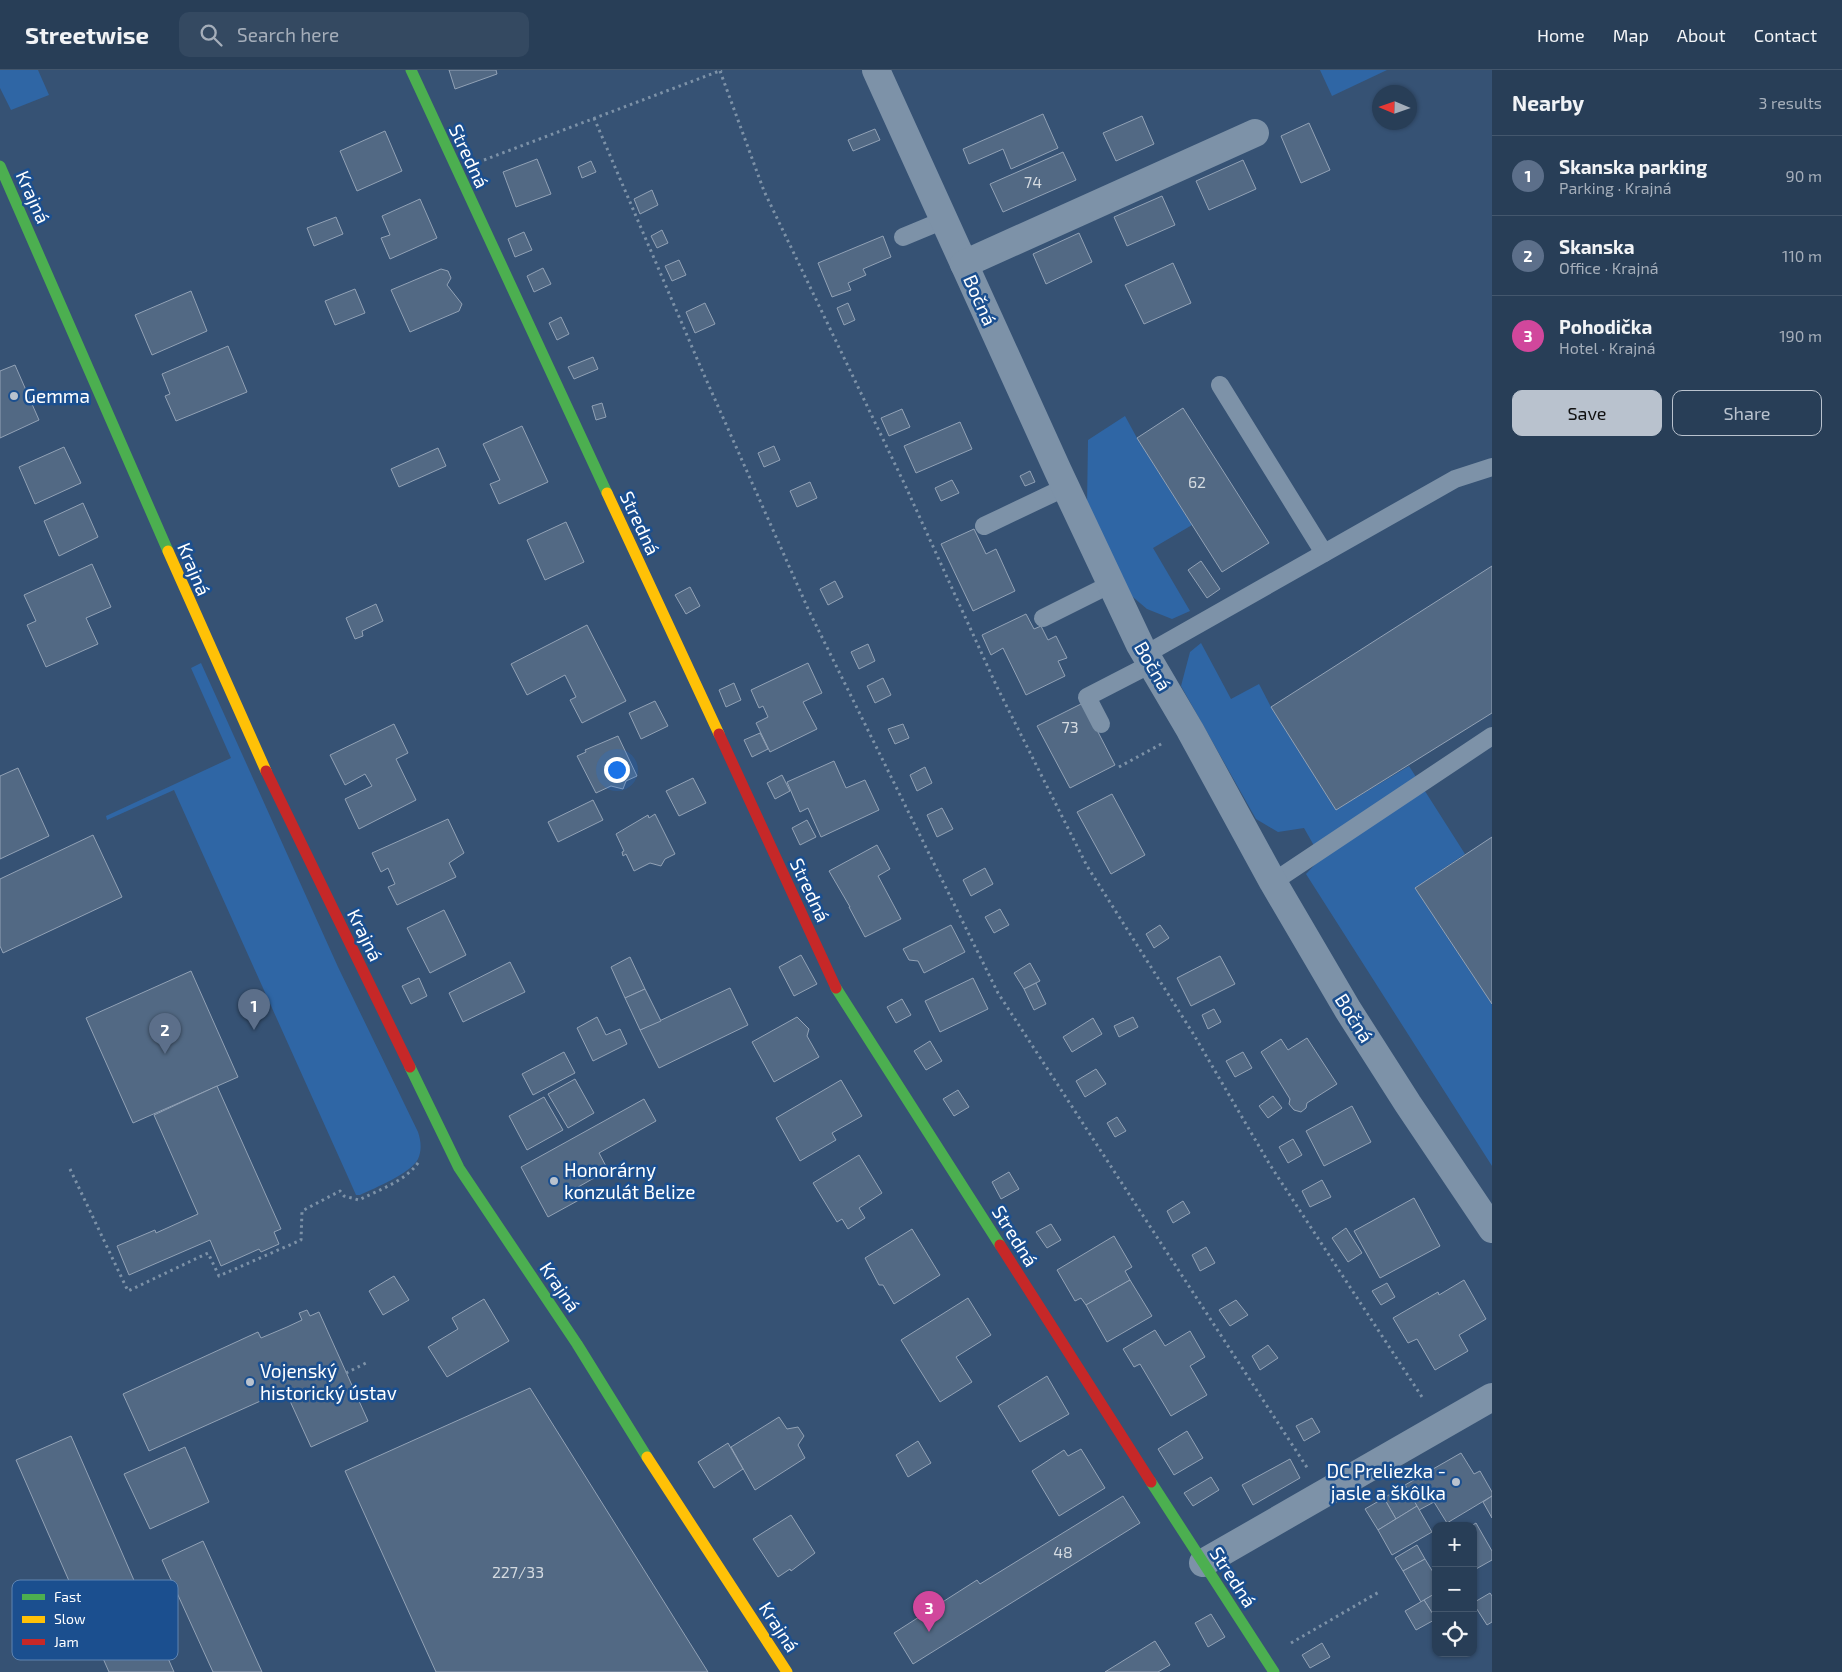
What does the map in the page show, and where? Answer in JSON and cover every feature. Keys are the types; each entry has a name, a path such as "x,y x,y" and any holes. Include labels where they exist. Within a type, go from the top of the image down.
{"street":[{"name":"Stredná","path":"411,70 837,989 1274,1672"},
{"name":"Bočná","path":"876,70 1140,645 1190,730 1273,882 1348,1010 1408,1104 1492,1229"},
{"path":"964,264 1254,133"},
{"name":"Krajná","path":"0,166 206,640 256,750 459,1168 577,1344 659,1476 788,1672"},
{"path":"1203,1563 1492,1397"}],"lane":[{"path":"903,237 944,220"},
{"path":"1220,385 1324,554"},
{"path":"1101,724 1087,697 1324,554 1455,479 1492,467"},
{"path":"984,526 1066,487"},
{"path":"1042,618 1111,584"},
{"path":"1273,882 1492,736"}],"path":[{"path":"456,170 721,71 764,191 905,485 997,687 1087,866 1194,1035 1270,1165 1441,1426"},
{"path":"594,118 701,368 809,611 998,993 1324,1494"},
{"path":"1120,767 1165,742"},
{"path":"70,1169 128,1291 208,1254 219,1276 301,1240 302,1210 321,1200"},
{"path":"346,1373 366,1363"},
{"path":"1288,1645 1379,1592"}],"shaded area":[{"path":"0,70 38,70 49,95 11,110 0,88"},
{"path":"1320,70 1387,70 1332,96"},
{"path":"1125,416 1192,525 1153,548 1190,611 1172,619 1147,609 1127,592 1087,506 1088,440"},
{"path":"1201,643 1231,699 1259,684 1271,707 1336,810 1409,766 1465,854 1415,888 1492,1004 1492,1166 1306,874 1321,858 1304,828 1278,832 1256,819 1181,686 1190,652"},
{"path":"201,663 338,967 419,1135 420,1152 414,1164 392,1180 360,1195 356,1195 174,790 107,820 106,816 231,758 191,668"}],"building":[{"path":"449,70 496,70 497,74 455,89"},
{"path":"1043,114 1058,148 1011,169 1003,149 969,164 963,149"},
{"path":"1142,116 1154,144 1116,161 1103,133"},
{"path":"1309,123 1330,170 1301,183 1281,136"},
{"path":"875,129 880,140 853,151 848,140"},
{"path":"385,131 402,171 357,191 340,151"},
{"path":"1063,152 1076,180 1003,212 990,184"},
{"path":"537,159 551,194 516,207 503,172"},
{"path":"1243,160 1256,189 1209,210 1196,181"},
{"path":"591,161 596,172 582,178 578,167"},
{"path":"652,190 658,205 640,214 634,199"},
{"path":"1162,196 1175,225 1127,246 1114,217"},
{"path":"420,199 437,238 390,259 381,238 390,235 382,216"},
{"path":"336,217 343,234 314,246 307,228"},
{"path":"662,230 668,243 657,248 651,236"},
{"path":"524,232 532,250 515,257 508,239"},
{"path":"1079,233 1092,262 1046,284 1033,254"},
{"path":"883,236 891,257 863,269 866,275 848,283 851,290 832,297 818,263"},
{"path":"679,260 686,275 672,281 665,266"},
{"path":"1173,263 1191,303 1144,324 1125,285"},
{"path":"543,268 551,284 534,292 527,276"},
{"path":"441,269 448,271 451,278 447,285 462,304 459,311 410,332 391,290"},
{"path":"355,289 365,313 335,325 325,301"},
{"path":"191,291 207,331 152,355 135,315"},
{"path":"705,303 715,324 695,333 686,312"},
{"path":"848,303 855,320 844,325 837,308"},
{"path":"561,317 569,334 557,340 549,323"},
{"path":"228,346 247,392 176,421 165,396 170,394 162,374"},
{"path":"593,357 598,369 574,379 568,367"},
{"name":"Gemma","path":"15,365 39,420 0,438 0,371"},
{"path":"602,403 606,417 596,420 592,406"},
{"path":"1183,408 1269,543 1222,572 1137,438"},
{"path":"902,409 910,427 889,436 881,418"},
{"path":"960,422 972,449 916,473 904,446"},
{"path":"522,426 548,482 499,504 490,484 500,480 483,444"},
{"path":"774,446 780,460 764,467 758,453"},
{"path":"64,447 81,483 35,504 19,467"},
{"path":"438,448 446,466 399,487 391,469"},
{"path":"1030,471 1035,482 1025,486 1020,476"},
{"path":"952,480 959,493 941,501 935,488"},
{"path":"810,482 817,498 797,507 790,491"},
{"path":"83,503 98,537 59,556 44,521"},
{"path":"566,522 584,562 545,580 527,540"},
{"path":"974,529 986,554 996,549 1015,591 973,611 941,544"},
{"path":"1201,561 1220,589 1207,598 1188,570"},
{"path":"92,564 111,607 86,618 98,644 46,667 27,625 36,621 24,595"},
{"path":"1492,566 1492,713 1336,810 1271,707"},
{"path":"835,581 843,597 828,605 820,589"},
{"path":"690,587 700,606 686,614 675,595"},
{"path":"376,604 383,621 362,631 363,636 355,639 346,618"},
{"path":"1026,614 1034,629 1041,626 1048,640 1056,636 1067,658 1058,661 1065,676 1026,695 1003,648 991,655 982,635"},
{"path":"587,625 626,701 582,723 570,700 576,697 565,675 527,695 511,664"},
{"path":"868,644 875,661 859,669 851,652"},
{"path":"808,663 822,693 803,702 817,729 770,752 756,723 768,717 763,706 759,708 751,690"},
{"path":"883,678 891,695 875,703 867,686"},
{"path":"734,683 741,700 726,707 719,690"},
{"path":"655,701 668,726 641,739 629,713"},
{"path":"1083,703 1115,765 1070,788 1037,726"},
{"path":"394,724 408,753 396,759 416,800 359,829 345,799 372,786 365,774 345,785 330,755"},
{"path":"903,724 909,738 895,744 888,729"},
{"path":"760,733 768,749 752,757 744,740"},
{"path":"618,736 637,776 626,781 623,789 611,786 596,793 577,756 586,752 585,750"},
{"path":"834,761 846,788 865,780 879,810 821,837 808,808 800,812 787,782"},
{"path":"925,767 932,783 917,791 910,775"},
{"path":"18,768 49,836 0,859 0,776"},
{"path":"782,775 790,791 775,799 767,783"},
{"path":"693,778 706,803 679,816 666,791"},
{"path":"1112,794 1145,855 1111,874 1077,812"},
{"path":"593,800 603,820 558,842 548,822"},
{"path":"942,808 953,829 937,837 927,815"},
{"path":"655,814 675,854 665,859 661,866 650,863 634,871 626,854 623,856 622,852 624,851 616,834 648,815 649,818"},
{"path":"448,819 464,853 449,863 456,877 397,905 388,887 395,884 388,868 381,872 372,853"},
{"path":"807,820 816,837 800,845 792,828"},
{"path":"93,835 122,897 3,953 0,946 0,879"},
{"path":"1492,837 1492,1004 1415,888"},
{"path":"877,845 890,869 878,876 901,919 865,937 829,871"},
{"path":"985,868 993,884 971,896 963,880"},
{"path":"1000,909 1009,925 994,933 985,917"},
{"path":"444,910 466,955 430,973 407,928"},
{"path":"951,925 965,952 924,973 918,961 909,960 903,949"},
{"path":"1160,925 1169,938 1154,948 1146,934"},
{"path":"801,955 817,984 794,996 779,967"},
{"path":"1220,956 1235,984 1191,1006 1177,978"},
{"path":"630,957 645,989 625,998 611,967"},
{"path":"510,962 525,992 463,1022 449,993"},
{"path":"1030,963 1040,981 1024,989 1014,973"},
{"path":"191,971 238,1077 133,1123 86,1018"},
{"path":"419,978 427,996 411,1004 402,986"},
{"path":"973,978 988,1009 940,1032 925,1001"},
{"path":"1036,983 1046,1004 1034,1010 1024,989"},
{"path":"730,988 748,1025 659,1068 640,1030"},
{"path":"645,989 661,1021 640,1030 625,998"},
{"path":"902,999 911,1015 896,1023 887,1007"},
{"path":"1214,1009 1221,1022 1208,1029 1202,1015"},
{"path":"597,1017 606,1035 620,1029 627,1044 593,1061 577,1028"},
{"path":"797,1017 809,1029 807,1036 819,1057 774,1082 752,1042"},
{"path":"1133,1017 1138,1027 1119,1037 1114,1026"},
{"path":"1093,1018 1102,1034 1072,1052 1063,1037"},
{"path":"1307,1038 1337,1084 1307,1103 1306,1108 1301,1112 1294,1110 1289,1104 1290,1099 1261,1052 1281,1039 1288,1050"},
{"path":"930,1041 942,1061 926,1070 914,1051"},
{"path":"564,1052 575,1073 533,1095 522,1074"},
{"path":"1243,1052 1252,1068 1235,1077 1226,1061"},
{"path":"1096,1069 1106,1084 1085,1097 1076,1081"},
{"path":"575,1079 594,1113 568,1128 548,1094"},
{"path":"841,1080 862,1116 832,1133 836,1140 800,1161 776,1118"},
{"path":"217,1086 281,1229 274,1232 279,1244 261,1252 259,1249 221,1266 210,1240 129,1275 117,1246 155,1230 156,1233 198,1214 154,1115"},
{"path":"958,1090 969,1107 954,1116 943,1099"},
{"path":"1273,1096 1282,1108 1268,1118 1259,1106"},
{"path":"544,1097 563,1130 527,1150 509,1116"},
{"path":"644,1099 656,1121 599,1153 608,1170 573,1190 579,1200 548,1217 521,1167"},
{"path":"1352,1106 1371,1142 1324,1166 1306,1131"},
{"path":"1117,1117 1126,1131 1115,1137 1107,1123"},
{"path":"1293,1139 1302,1155 1288,1163 1279,1147"},
{"path":"859,1155 882,1193 859,1208 865,1218 848,1229 842,1219 837,1222 813,1183"},
{"path":"1009,1172 1019,1189 1001,1199 992,1182"},
{"path":"1322,1180 1331,1197 1310,1207 1302,1191"},
{"path":"1414,1198 1440,1246 1380,1278 1354,1231"},
{"path":"1183,1201 1190,1213 1173,1223 1167,1211"},
{"path":"1051,1224 1061,1240 1047,1248 1036,1232"},
{"path":"1346,1228 1362,1253 1348,1262 1332,1238"},
{"path":"912,1229 940,1275 894,1304 883,1285 879,1285 865,1258"},
{"path":"1114,1236 1132,1267 1125,1271 1130,1280 1086,1305 1081,1298 1075,1301 1057,1270"},
{"path":"1206,1247 1215,1263 1200,1271 1192,1255"},
{"path":"394,1276 409,1300 383,1315 369,1291"},
{"path":"1130,1280 1152,1316 1107,1342 1086,1305"},
{"path":"1464,1280 1486,1319 1459,1335 1468,1351 1435,1370 1417,1339 1408,1343 1393,1318 1438,1292 1439,1295"},
{"path":"1387,1283 1395,1297 1381,1305 1372,1291"},
{"path":"968,1298 991,1335 956,1357 972,1382 940,1402 901,1340"},
{"path":"484,1299 509,1341 447,1377 428,1347 458,1329 452,1318"},
{"path":"1236,1300 1248,1315 1230,1326 1219,1310"},
{"name":"Vojenský historický ústav","path":"307,1310 310,1316 319,1312 368,1421 311,1447 285,1390 149,1451 123,1394 258,1332 261,1338 287,1327 302,1320 299,1313"},
{"path":"1155,1330 1165,1346 1190,1331 1205,1357 1190,1366 1207,1395 1171,1416 1140,1364 1134,1367 1123,1349"},
{"path":"1268,1345 1278,1358 1260,1370 1252,1356"},
{"path":"1047,1376 1069,1414 1020,1442 998,1406"},
{"path":"530,1388 708,1672 436,1672 345,1471"},
{"path":"779,1417 787,1429 798,1427 804,1436 798,1445 805,1458 755,1490 731,1447"},
{"path":"1312,1418 1320,1432 1304,1441 1296,1426"},
{"path":"1187,1431 1203,1458 1174,1475 1158,1449"},
{"path":"71,1436 134,1580 69,1580 16,1460"},
{"path":"918,1441 931,1463 908,1477 896,1455"},
{"path":"728,1443 743,1469 714,1488 698,1462"},
{"path":"185,1447 209,1502 150,1529 124,1474"},
{"path":"1081,1449 1105,1488 1059,1516 1032,1471 1064,1450 1068,1456"},
{"path":"1461,1453 1474,1474 1480,1471 1492,1492 1492,1496 1446,1522 1434,1502 1419,1510 1405,1485"},
{"path":"1290,1459 1300,1478 1253,1505 1242,1485"},
{"path":"1211,1477 1219,1490 1193,1506 1184,1493"},
{"path":"1405,1485 1417,1506 1396,1519 1384,1498"},
{"path":"1123,1496 1140,1523 913,1664 894,1633 977,1580 980,1584"},
{"path":"1492,1496 1492,1518 1483,1502"},
{"path":"1384,1498 1396,1519 1378,1530 1365,1509"},
{"path":"1417,1506 1432,1532 1392,1555 1378,1530"},
{"path":"791,1515 815,1553 791,1571 790,1569 778,1577 753,1539"},
{"path":"1477,1525 1492,1551 1492,1560 1477,1568"},
{"path":"203,1541 262,1672 213,1672 178,1595 178,1580 171,1580 162,1560"},
{"path":"1417,1545 1425,1559 1403,1571 1395,1558"},
{"path":"1425,1559 1432,1570 1432,1595 1421,1602 1403,1571"},
{"path":"1490,1593 1492,1596 1492,1622 1487,1625 1477,1609 1477,1601"},
{"path":"1432,1595 1432,1613 1424,1600"},
{"path":"1424,1600 1432,1613 1432,1621 1416,1630 1405,1611"},
{"path":"1211,1614 1225,1637 1208,1647 1195,1623"},
{"path":"1155,1641 1170,1665 1158,1672 1105,1672"},
{"path":"1322,1643 1330,1657 1310,1668 1302,1655"},
{"path":"104,1660 169,1660 174,1672 109,1672"}],"traffic: fast":[{"path":"411,70 607,493"},
{"path":"0,166 168,551"},
{"path":"836,988 1000,1245"},
{"path":"410,1067 459,1168 577,1344 647,1457"},
{"path":"1151,1482 1274,1672"}],"traffic: slow":[{"path":"607,493 719,734"},
{"path":"168,551 266,771"},
{"path":"647,1457 787,1672"}],"traffic: jam":[{"path":"719,734 836,988"},
{"path":"266,771 410,1067"},
{"path":"1000,1245 1151,1482"}],"place":[{"name":"Gemma","path":"14,396"},
{"name":"Skanska parking","path":"254,1030"},
{"name":"Skanska","path":"165,1054"},
{"name":"Honorárny konzulát Belize","path":"554,1181"},
{"name":"Vojenský historický ústav","path":"250,1382"},
{"name":"DC Preliezka - jasle a škôlka","path":"1456,1482"},
{"name":"Pohodička","path":"929,1632"}]}
